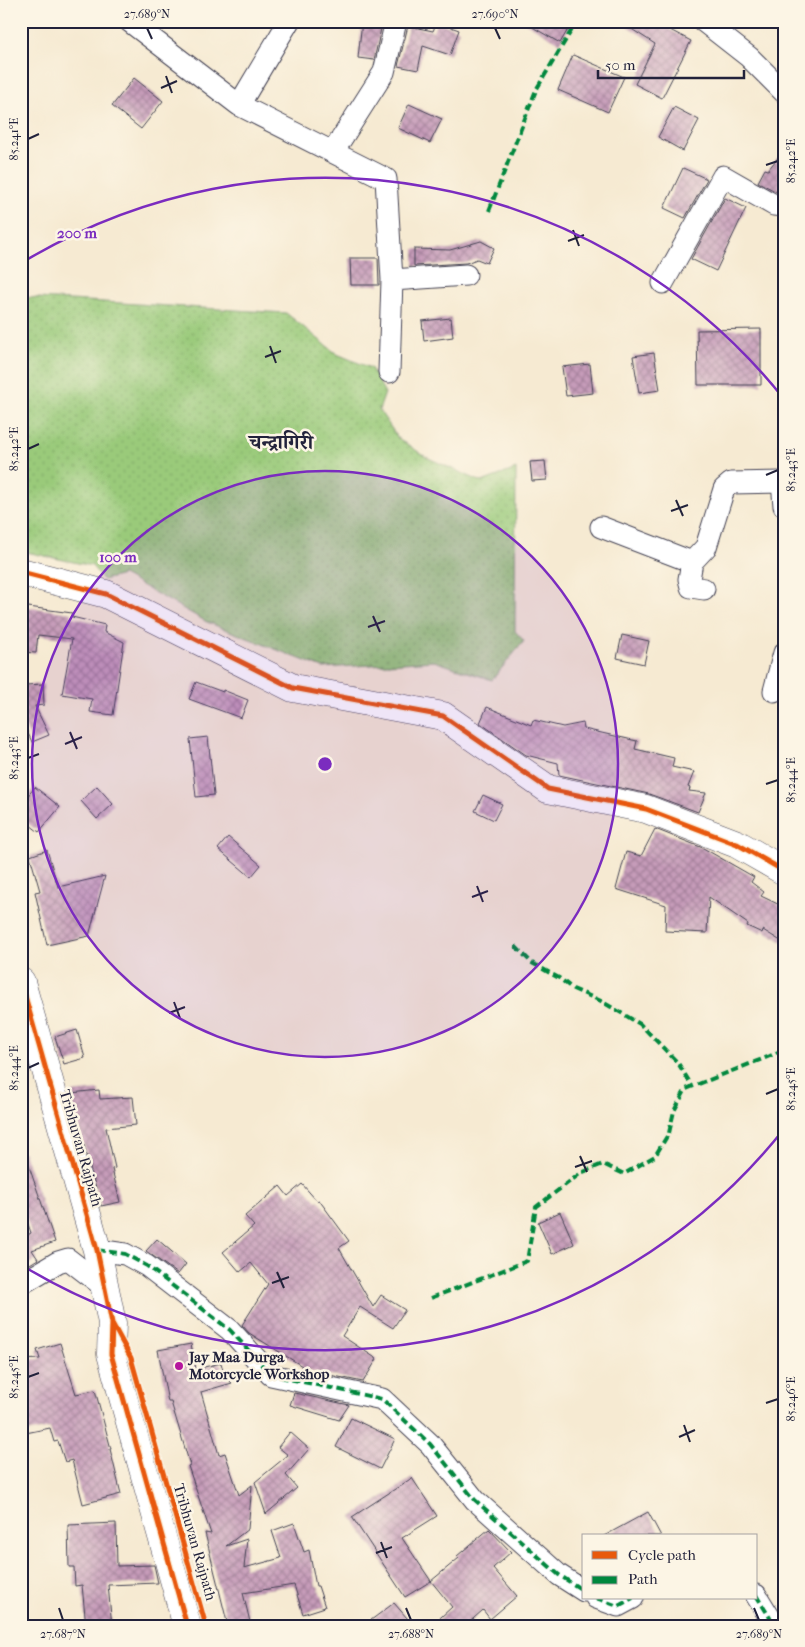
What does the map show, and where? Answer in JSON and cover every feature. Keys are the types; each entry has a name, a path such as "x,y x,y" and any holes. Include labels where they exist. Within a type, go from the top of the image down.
{"main road":[{"path":"21,572 106,594 293,688 443,716 548,789 646,809 737,844 784,871"},
{"name":"Tribhuvan Rajpath","path":"21,982 97,1250 112,1323 131,1358 206,1626"},
{"name":"Tribhuvan Rajpath","path":"112,1323 111,1354 186,1626"}],"street":[{"path":"130,21 238,105 386,179 392,280 389,372"},
{"path":"238,105 289,21"},
{"path":"333,152 384,72 396,21"},
{"path":"703,21 749,57 784,92"},
{"path":"663,283 722,176 774,205 784,206"},
{"path":"392,280 466,275"},
{"path":"704,589 690,587 689,579 692,562 706,547 724,489 731,483 783,482 784,506"},
{"path":"601,527 692,562"},
{"path":"774,691 784,653"},
{"path":"97,1250 125,1254 146,1266 230,1330 271,1375 382,1399 430,1444 475,1500 559,1575 582,1590"},
{"path":"21,1284 58,1262 68,1259 103,1286"},
{"path":"758,1598 776,1626 784,1624"},
{"path":"602,1600 618,1606 628,1600"}],"green space":[{"path":"21,297 286,313 337,354 371,368 385,393 379,410 398,438 426,457 482,482 516,469 515,631 524,641 492,680 434,661 323,668 207,622 123,575 103,580 92,566 21,551"}],"building":[{"path":"362,21 382,24 374,60 358,58"},
{"path":"522,21 573,21 560,43"},
{"path":"619,21 653,21 691,41 662,98 635,84 655,44"},
{"path":"437,22 459,30 450,55 423,46 418,70 398,66 408,26 433,31"},
{"path":"573,55 624,77 608,112 558,90"},
{"path":"134,78 163,101 141,129 112,106"},
{"path":"409,104 442,119 430,143 398,128"},
{"path":"674,107 699,120 683,151 658,137"},
{"path":"784,150 784,180 777,192 758,182 765,169 768,170"},
{"path":"683,168 707,179 685,218 664,208"},
{"path":"725,198 746,208 716,271 691,259"},
{"path":"481,241 494,248 487,263 477,259 466,263 414,266 414,249 450,250"},
{"path":"350,258 378,258 379,285 351,285"},
{"path":"451,318 453,337 424,341 422,321"},
{"path":"761,329 761,385 698,385 697,330"},
{"path":"654,353 660,390 639,393 633,356"},
{"path":"590,364 593,393 566,396 562,367"},
{"path":"545,461 547,480 532,481 530,462"},
{"path":"21,606 72,613 72,617 105,625 104,632 124,642 113,715 90,712 92,699 62,694 72,639 38,635 36,653 21,652"},
{"path":"622,635 649,641 644,664 617,658"},
{"path":"21,674 26,685 43,684 44,705 35,706 49,735 32,742 21,718"},
{"path":"196,682 248,700 241,718 189,699"},
{"path":"487,707 531,725 533,720 563,727 583,723 584,729 637,741 635,749 674,758 672,767 694,772 688,787 690,788 689,791 706,793 698,812 649,794 559,775 558,763 526,755 480,723"},
{"path":"208,737 214,795 196,797 190,739"},
{"path":"97,786 113,804 97,819 81,801"},
{"path":"35,787 60,807 39,832 21,818 21,804"},
{"path":"483,795 502,804 494,820 475,811"},
{"path":"655,829 703,848 754,877 751,882 764,892 761,896 784,907 784,943 763,930 762,933 747,926 748,924 709,897 707,933 665,931 666,905 616,889 626,852 641,856"},
{"path":"228,837 261,865 251,877 218,849"},
{"path":"47,850 58,887 105,876 89,936 47,945 35,892 40,891 30,856"},
{"path":"77,1030 85,1058 64,1064 55,1037"},
{"path":"99,1090 100,1099 133,1097 136,1125 106,1128 115,1168 112,1169 120,1202 101,1206 73,1107 71,1093"},
{"path":"21,1152 24,1152 55,1242 32,1250 38,1259 25,1267 21,1262 21,1232 24,1237 31,1233 21,1203"},
{"path":"302,1184 317,1201 319,1200 349,1241 339,1248 373,1307 381,1295 405,1310 393,1328 360,1307 342,1336 377,1359 363,1382 301,1369 302,1366 249,1333 242,1325 268,1284 251,1263 240,1272 223,1252 254,1226 245,1216 280,1186 288,1196"},
{"path":"560,1212 574,1244 552,1254 538,1222"},
{"path":"157,1239 186,1264 178,1274 146,1251"},
{"path":"60,1343 76,1394 95,1390 121,1494 83,1504 72,1460 65,1462 58,1441 54,1442 50,1428 21,1434 21,1360 40,1359 37,1350"},
{"path":"191,1344 196,1369 221,1363 225,1377 232,1383 201,1392 219,1455 225,1453 239,1495 252,1485 248,1529 226,1546 247,1539 244,1568 281,1558 272,1531 294,1523 304,1552 309,1550 316,1586 318,1586 325,1607 303,1614 294,1585 243,1593 251,1626 228,1626 205,1533 211,1534 188,1466 190,1465 171,1402 168,1402 158,1350"},
{"path":"294,1393 349,1405 339,1420 290,1405"},
{"path":"351,1418 395,1439 380,1469 336,1447"},
{"path":"290,1432 309,1449 286,1475 297,1488 266,1514 255,1482 288,1455 278,1447"},
{"path":"412,1478 437,1516 402,1538 431,1581 405,1597 352,1517"},
{"path":"648,1512 660,1534 608,1534"},
{"path":"116,1523 117,1566 154,1565 158,1583 108,1585 112,1626 86,1626 82,1585 75,1586 74,1567 69,1567 68,1525"},
{"path":"489,1529 511,1552 493,1568 517,1596 490,1619 483,1610 465,1626 431,1626 452,1607 431,1581 459,1558 457,1556"},
{"path":"394,1603 414,1626 363,1626"}],"marked path":[{"path":"489,211 536,90 577,21"},
{"path":"515,946 532,963 559,978 573,989 601,1001 640,1024 678,1063 692,1086"},
{"path":"431,1298 527,1261 536,1207 581,1173 603,1164 624,1174 655,1156 669,1133 674,1111 686,1089 784,1049"},
{"path":"97,1250 125,1254 147,1266 230,1330 271,1375 382,1399 430,1444 475,1500 559,1575 582,1590"},
{"path":"758,1598 775,1626"},
{"path":"602,1600 618,1606 629,1600"}],"cycle path":[{"path":"21,572 106,594 293,688 443,716 548,789 646,809 737,844 784,871"},
{"path":"21,982 97,1250 112,1323 111,1354 187,1626"},
{"path":"113,1325 131,1358 206,1626"}],"place":[{"name":"Jay Maa Durga Motorcycle Workshop","path":"179,1366"}],"district":[{"name":"चन्द्रागिरी","path":"281,442"}]}
